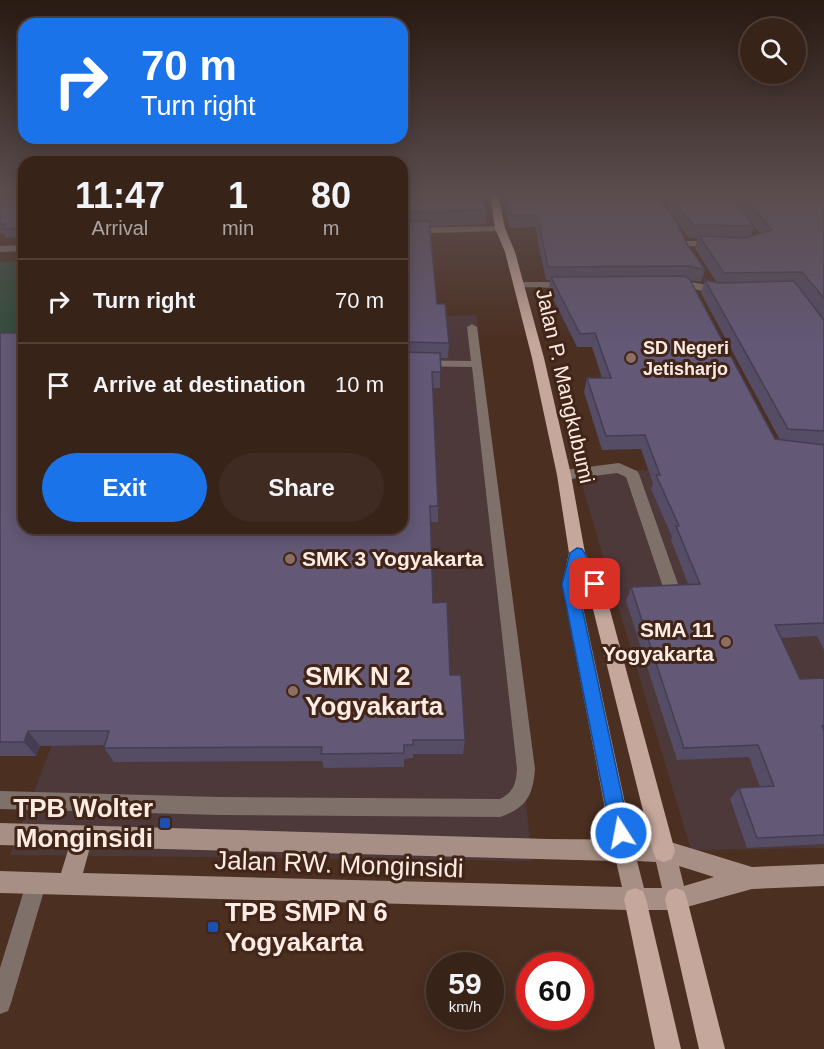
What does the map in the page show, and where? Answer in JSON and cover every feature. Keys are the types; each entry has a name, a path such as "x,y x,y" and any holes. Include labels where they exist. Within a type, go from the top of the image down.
{"main road":[{"name":"Jalan P. Mangkubumi","path":"507,244 538,358 564,475 577,553 595,584 664,851"},
{"name":"Jalan P. Mangkubumi","path":"577,553 570,584 624,850"},
{"name":"Jalan RW. Monginsidi","path":"0,834 547,850 664,851 752,878"},
{"path":"69,885 82,836"},
{"path":"624,850 668,1049"},
{"path":"664,851 712,1049"},
{"path":"752,878 824,875"},
{"name":"Jalan RW. Monginsidi","path":"0,882 676,899 752,878"}],"street":[{"path":"685,244 690,255"},
{"path":"0,249 18,248"},
{"path":"702,273 715,291"},
{"path":"696,298 692,290 682,284 715,291 734,289"},
{"path":"519,285 576,285"},
{"path":"564,475 619,468 632,474 671,587"}],"lane":[{"path":"0,800 219,806 500,808 518,800 523,793 526,769 472,327"},
{"path":"408,363 476,364"},
{"path":"0,1003 36,884"}],"shaded area":[{"name":"SMK N 2 Yogyakarta","path":"477,315 532,861 10,855 132,534 408,534 408,317"},
{"name":"SMA 11 Yogyakarta","path":"824,465 824,848 691,850 578,472"}],"green space":[{"path":"18,261 18,352 0,352 0,262"}],"building":[{"path":"408,244 431,244 437,304 445,304 449,343 408,342"},
{"path":"543,244 687,244 705,270 689,266 548,267"},
{"path":"704,244 824,244 824,298 802,272 724,273"},
{"name":"SMA 11 Yogyakarta","path":"685,276 690,280 775,439 824,445 824,623 775,625 800,679 824,678 824,726 822,726 824,731 824,835 757,838 739,788 774,786 758,745 684,748 631,587 700,584 676,526 679,526 656,475 660,475 645,435 606,436 587,378 611,378 595,333 580,334 551,277"},
{"path":"705,280 719,283 794,281 824,320 824,431 788,429"},
{"path":"0,333 18,333 18,534 408,534 408,352 440,353 441,372 432,372 438,506 430,506 433,603 447,602 450,675 461,675 465,740 413,740 413,745 404,745 404,753 321,754 322,747 104,748 109,731 28,731 24,742 0,742"}],"place":[{"name":"SD Negeri Jetisharjo","path":"631,358"},
{"name":"SMK 3 Yogyakarta","path":"290,559"},
{"name":"SMA 11 Yogyakarta","path":"726,642"},
{"name":"SMK N 2 Yogyakarta","path":"293,691"},
{"name":"TPB Wolter Monginsidi","path":"165,823"},
{"name":"TPB SMP N 6 Yogyakarta","path":"213,927"}],"route":[{"path":"595,584 577,553 570,584 621,833"}]}
